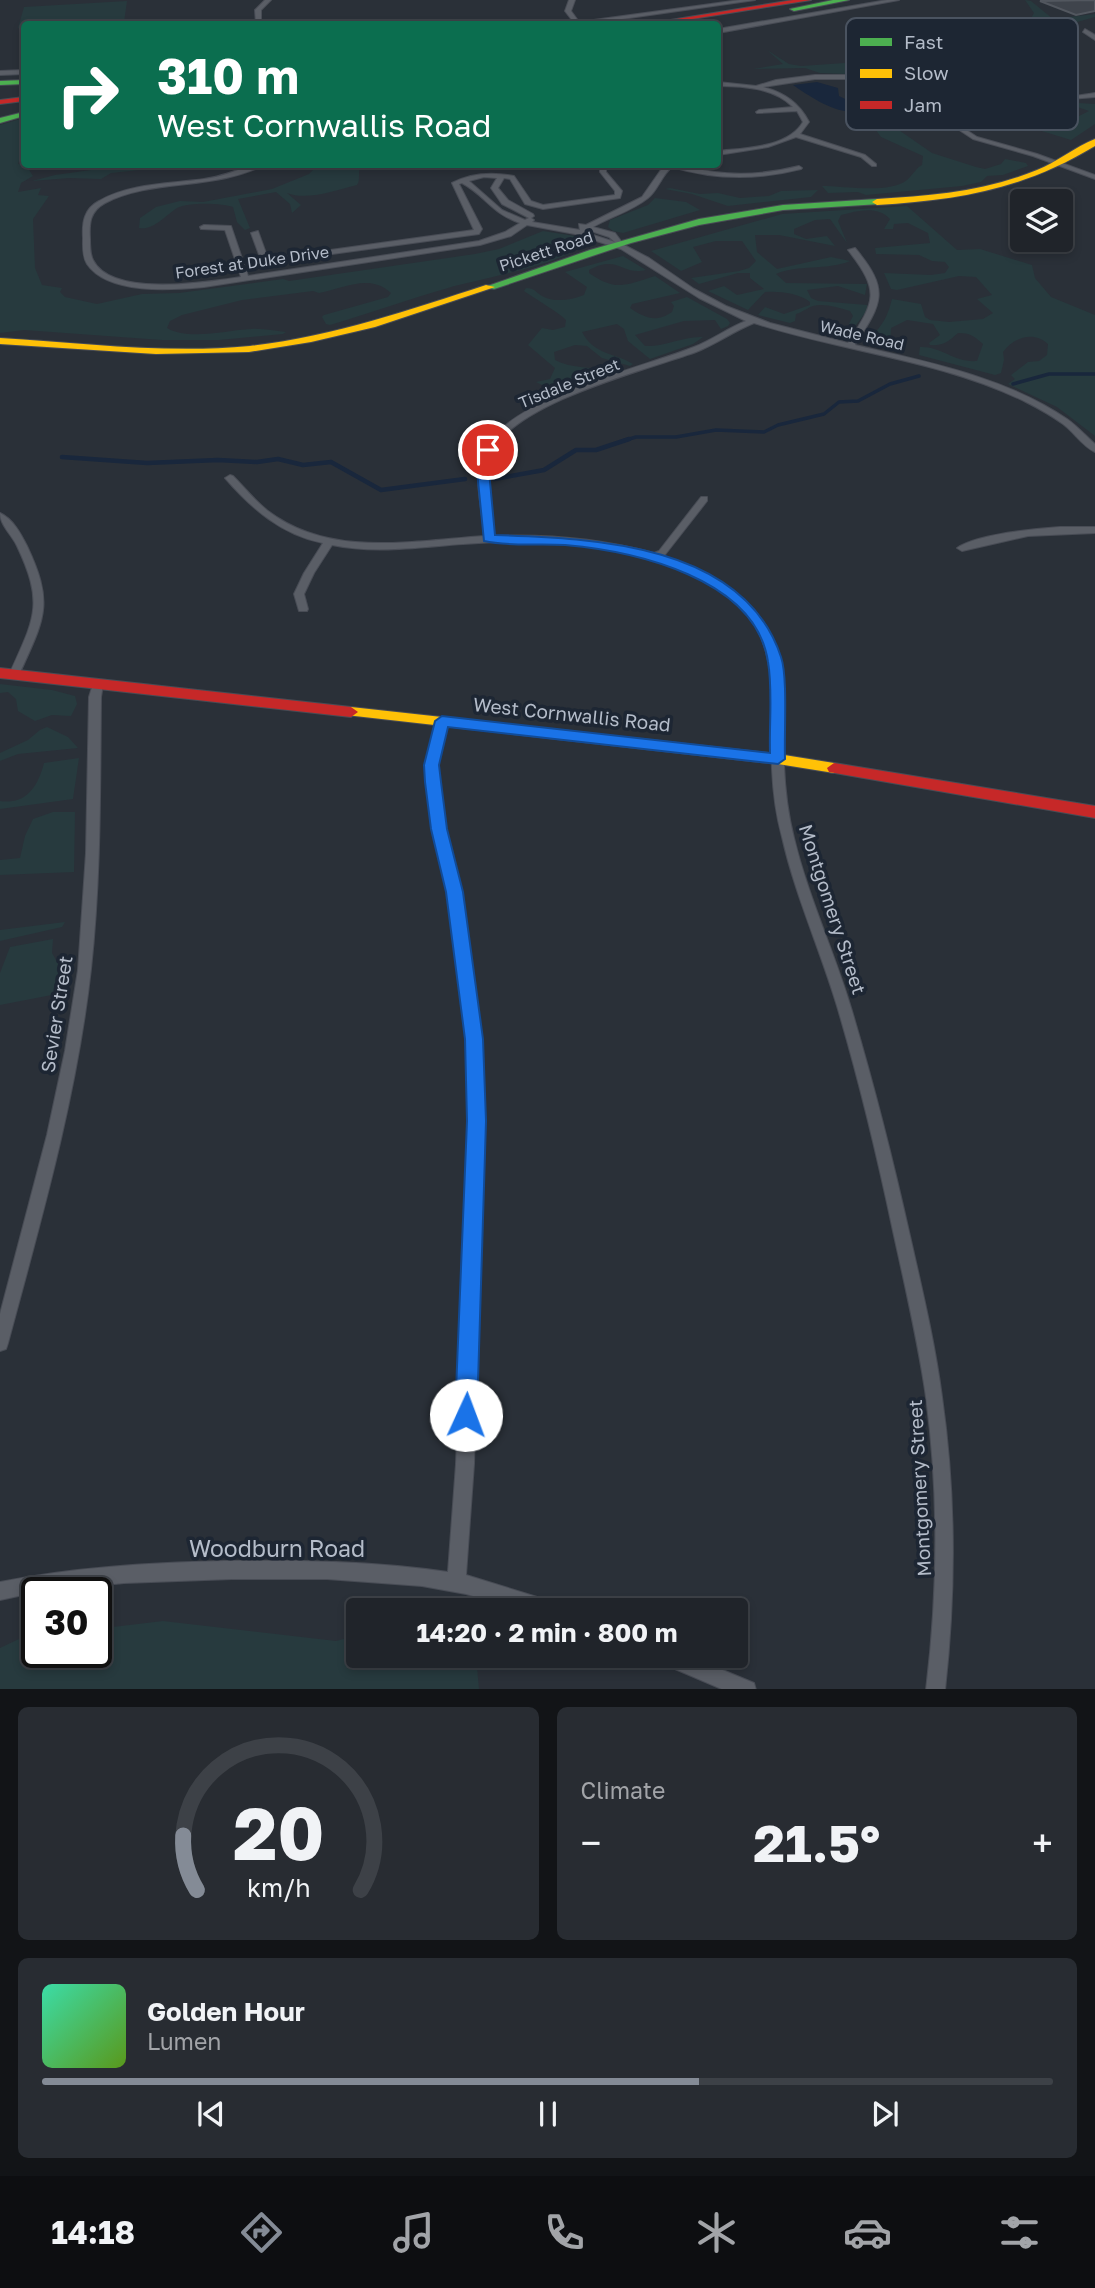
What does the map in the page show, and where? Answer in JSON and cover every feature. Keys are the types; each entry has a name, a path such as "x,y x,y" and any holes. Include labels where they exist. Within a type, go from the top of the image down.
{"street":[{"path":"258,21 258,10 268,0"},
{"path":"572,0 568,11 576,21"},
{"path":"600,21 752,0"},
{"path":"689,21 807,0"},
{"path":"717,21 845,0"},
{"path":"721,30 896,0"},
{"path":"672,21 731,13"},
{"path":"1085,32 1095,38"},
{"path":"0,73 21,72"},
{"path":"754,88 814,77 846,77"},
{"path":"0,83 21,82"},
{"path":"721,84 754,88 784,97 798,109 806,125 796,135 750,149 721,153"},
{"path":"0,102 21,99"},
{"path":"0,110 21,106"},
{"path":"760,112 798,109"},
{"path":"0,121 21,115"},
{"path":"962,130 975,138 1095,177"},
{"path":"796,135 863,156 874,164"},
{"name":"Pickett Road","path":"0,341 192,353 283,345 389,320 622,246 752,212 979,192 1018,182 1059,165 1095,142"},
{"path":"684,168 720,176 771,173 799,167"},
{"name":"Forest at Duke Drive","path":"250,168 209,180 118,195 94,207 85,225 91,264 117,280 174,288 480,243 508,234 529,220"},
{"path":"255,233 264,258 272,260 476,232 478,229 456,183 461,180 484,175 512,177 528,202 543,206 618,197 619,191 603,172 603,168"},
{"path":"583,230 643,199 651,193 656,177 666,168"},
{"path":"503,175 494,188 513,209 529,220"},
{"path":"461,180 477,187 492,206 504,214 583,230 622,246"},
{"path":"204,227 228,228 245,278"},
{"name":"Wade Road","path":"622,246 698,295 753,321 945,370 1009,392 1050,411 1077,430 1095,449"},
{"path":"850,347 873,312 877,293 872,274 852,250"},
{"name":"Tisdale Street","path":"489,538 483,471 488,450 502,430 534,409 698,348 753,321"},
{"name":"Montgomery Street","path":"230,478 269,516 289,527 329,542 352,547 401,547 489,538 565,541 655,557 696,573 731,593 747,607 764,630 775,661 781,809 792,852 831,963 876,1115 934,1397 941,1468 944,1585 943,1634 935,1689"},
{"path":"655,557 663,553 704,499"},
{"path":"0,516 15,531 40,589 39,616 7,674"},
{"path":"962,548 1017,533 1055,529 1095,530"},
{"path":"303,609 299,594 309,572 329,542"},
{"name":"West Cornwallis Road","path":"7,674 778,759 1095,812"},
{"name":"Sevier Street","path":"0,1343 42,1189 79,1008 91,897 95,697 98,684"},
{"path":"442,721 431,765 439,829 454,892 468,987 474,1039 477,1121 465,1464 456,1583"},
{"name":"Woodburn Road","path":"0,1591 36,1583 113,1573 278,1569 345,1570 456,1583 508,1598"},
{"path":"697,1668 747,1689"}],"green space":[{"path":"1025,0 1031,1 1052,18 1031,18 1034,13"},
{"path":"127,1 124,21 21,21 21,28 18,28 24,7"},
{"path":"1095,14 1095,17 1078,22 1078,18 1061,18"},
{"path":"767,50 789,64 801,66 846,63 846,74 820,73 805,68 753,69 783,64"},
{"path":"1078,103 1095,104 1095,124 1071,140 1038,130 1078,130 1078,116 1089,111 1078,107"},
{"path":"21,119 21,152 18,164 21,164 21,168 28,168 33,176 21,183 18,192 41,188 38,195 49,196 33,219 35,268 42,285 62,288 60,292 65,297 97,304 142,294 179,293 283,279 289,281 475,254 499,249 543,231 575,236 585,243 560,258 448,288 330,325 326,324 322,317 324,315 388,297 391,293 383,287 366,283 319,293 313,291 242,300 182,315 170,321 167,328 186,334 255,329 286,332 283,334 219,340 162,340 24,330 0,333 0,125"},
{"path":"876,130 899,130 932,153 985,169 1001,164 1005,159 1026,163 1028,166 1003,175 987,176 981,182 962,186 866,195 858,192 828,193 822,186 890,187 907,180 922,165 923,156 881,137"},
{"path":"105,168 158,168 111,173 101,179 32,181"},
{"path":"315,168 360,168 357,185 313,195 287,193 301,205 292,213 290,204 276,192 238,199 250,228 245,230 237,222 233,207 205,204 177,208 154,225 139,228 140,218 156,207 180,201 203,202 272,189 309,174"},
{"path":"665,189 740,198 769,196 781,191 818,190 811,197 728,206 692,194"},
{"path":"655,198 686,202 700,210 623,233 608,227 610,220 648,205"},
{"path":"907,206 957,250 980,249 1032,265 1035,278 1051,297 1095,315 1095,436 1057,407 1008,384 1015,379 1011,375 1028,362 1039,361 1047,355 1048,344 1036,337 1018,340 1007,347 1003,352 1001,373 995,375 919,355 920,347 928,347 962,360 977,361 983,344 969,334 958,333 939,345 930,345 929,343 940,335 933,324 907,320 891,328 890,347 870,337 884,320 892,299 921,304 925,317 930,320 949,322 983,319 993,313 977,299 992,295 976,277 959,276 897,290 891,289 884,273 931,275 945,273 949,267 945,262 932,261 919,255 876,254 875,248 930,243 928,233 908,223 894,224 893,229 884,229 890,219 879,212 867,210 841,215 838,221 847,243 830,219 815,220 794,229 794,234 806,239 827,236 835,246 779,235 755,235 757,252 777,269 831,257 850,261 776,274 786,283 867,284 865,295 838,286 807,290 811,298 818,301 867,305 868,309 856,325 849,324 853,316 850,311 827,305 817,305 796,314 795,321 790,323 758,315 765,307 784,314 810,305 805,299 782,292 765,292 748,310 708,291 724,286 737,295 764,289 750,278 750,273 738,273 699,284 691,278 749,268 756,261 742,241 716,241 693,247 702,262 681,271 651,251 782,214"},
{"path":"623,256 646,270 631,270 607,264 589,270 589,273 614,285 655,276 680,293 632,304 630,308 646,317 656,318 672,312 674,306 671,302 687,297 730,323 721,329 715,320 684,321 635,335 645,346 703,337 693,344 650,359 628,341 624,329 617,324 582,332 598,349 633,364 630,366 602,358 587,346 575,345 554,352 555,360 607,373 563,390 552,390 536,382 550,379 555,368 528,345 542,328 553,330 565,327 566,320 524,291 526,288 552,300 579,297 584,295 587,287 565,272"},
{"path":"0,684 52,690 75,696 77,704 71,716 52,715 35,721 18,711 16,699 8,692 0,693"},
{"path":"47,727 68,737 78,748 18,754 0,761 0,753 28,740"},
{"path":"79,758 73,799 0,809 0,801 17,800 30,792 44,763"},
{"path":"53,812 75,812 74,872 0,875 0,860 20,858 25,836 33,819"},
{"path":"65,922 62,927 0,941 0,930"},
{"path":"53,939 52,953 62,971 62,993 0,1005 0,973 10,947"},
{"path":"163,1621 336,1641 346,1638 346,1668 477,1668 479,1689 0,1689 0,1648 21,1639 21,1668 112,1668 112,1627"}],"water":[{"path":"817,82 838,88 839,96 846,99 846,111 817,101 793,85"}],"building":[{"path":"1095,0 1095,11 1076,15 1040,1"}],"waterway":[{"path":"1013,384 1049,374 1095,374"},
{"path":"623,441 636,437 676,437 716,430 764,432 778,425 824,414 839,402 858,401 890,384 919,376"},
{"path":"623,441 629,439"},
{"path":"494,479 544,470 576,450 596,450 623,441"},
{"path":"62,457 147,463 218,460 257,462 278,459 303,465 331,462 381,490 465,479"}],"traffic: fast":[{"path":"794,9 845,0"},
{"path":"0,83 21,82"},
{"path":"0,121 21,115"},
{"path":"490,287 628,241 699,222 783,207 877,202"}],"traffic: slow":[{"path":"877,202 965,194 1017,181 1042,171 1095,142"},
{"path":"0,341 187,352 249,349 341,332 490,287"},
{"path":"351,712 778,759 834,768"}],"traffic: jam":[{"path":"670,21 807,0"},
{"path":"0,102 21,99"},
{"path":"0,673 351,712"},
{"path":"834,768 1095,812"}],"route":[{"path":"466,1415 477,1121 474,1039 468,987 454,892 439,829 431,765 442,721 778,759 777,676 773,651 764,630 747,607 712,580 680,565 634,551 565,541 489,538 483,471 488,450"}]}
